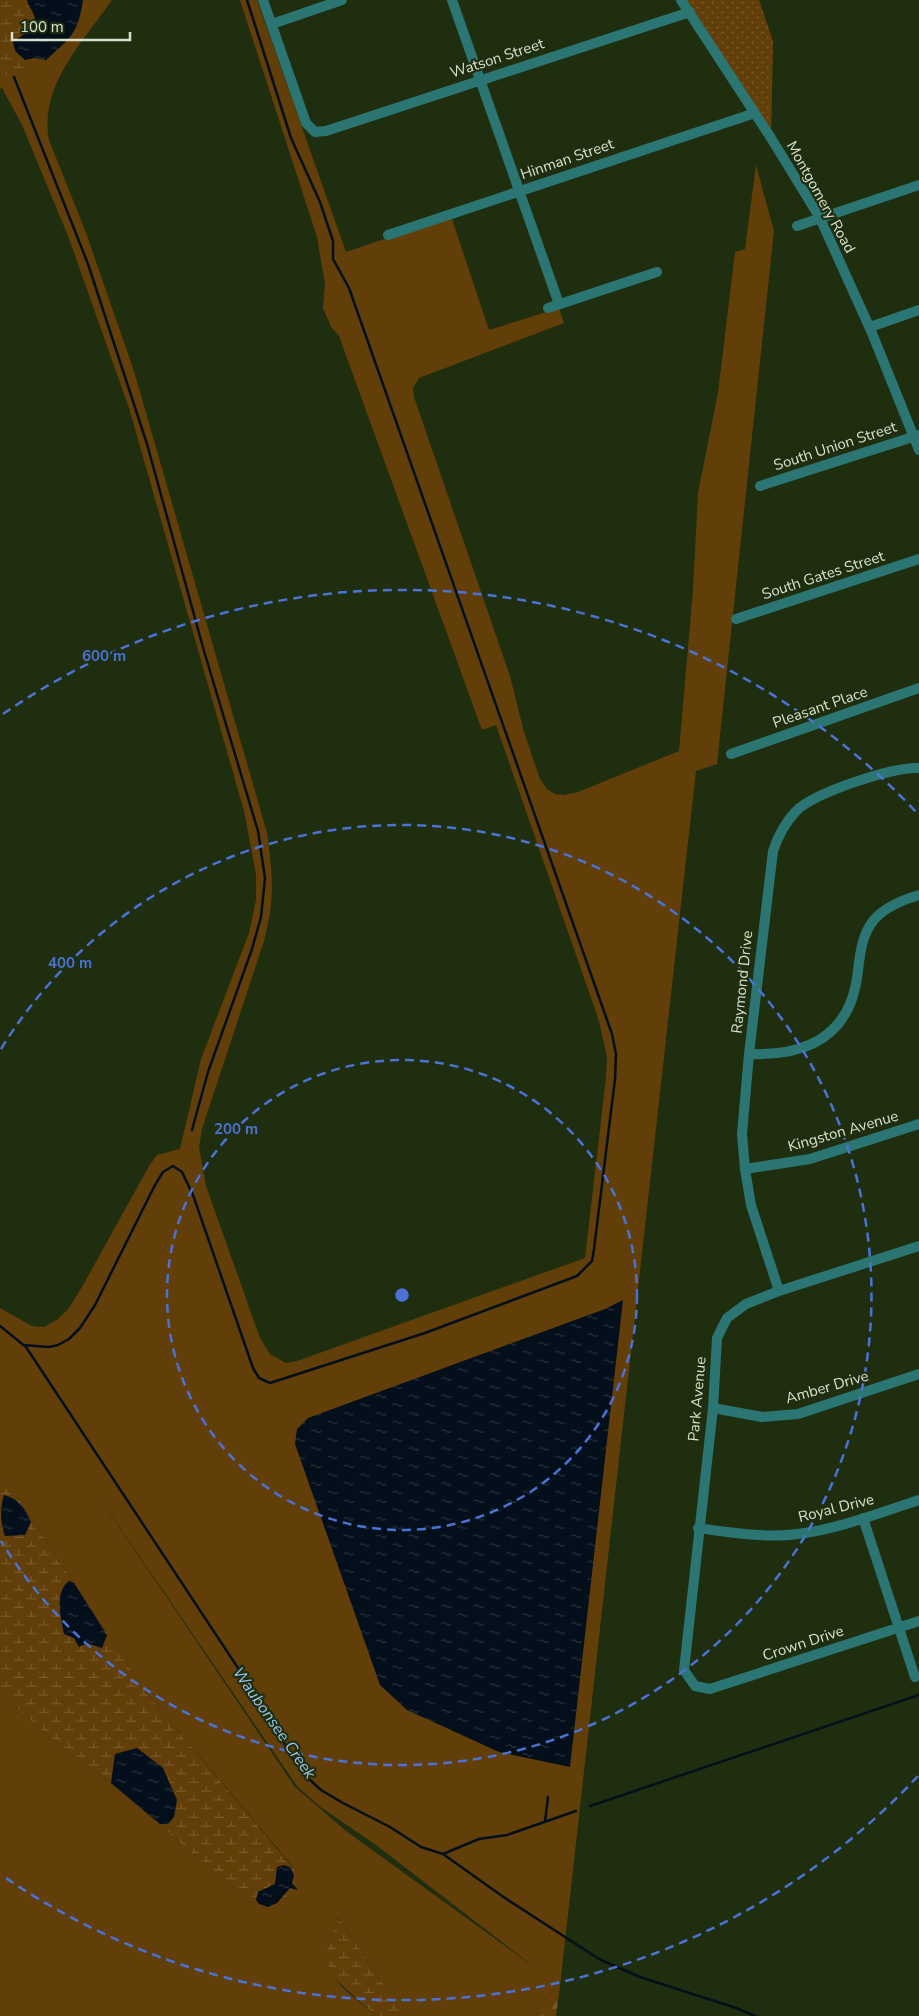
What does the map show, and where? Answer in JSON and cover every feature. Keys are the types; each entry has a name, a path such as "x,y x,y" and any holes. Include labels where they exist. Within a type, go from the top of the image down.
{"street":[{"path":"263,0 272,24 342,0"},
{"path":"452,0 559,304"},
{"name":"Montgomery Road","path":"681,0 755,113 820,218 870,327 916,435 919,450"},
{"name":"Watson Street","path":"272,24 306,123 315,132 326,131 480,79 690,12"},
{"name":"Hinman Street","path":"388,235 755,113"},
{"path":"797,226 919,185"},
{"path":"548,308 657,272"},
{"path":"870,327 919,310"},
{"name":"South Union Street","path":"760,486 916,435"},
{"name":"South Gates Street","path":"736,619 919,559"},
{"name":"Pleasant Place","path":"731,754 919,688"},
{"name":"Raymond Drive","path":"779,1291 753,1211 745,1169 743,1111 770,869 778,834 797,810 809,801 895,770 919,768"},
{"path":"748,1054 770,1054 801,1049 826,1035 837,1026 852,999 863,940 868,928 874,920 892,905 919,895"},
{"name":"Kingston Avenue","path":"745,1169 810,1159 919,1124"},
{"name":"Park Avenue","path":"695,1686 684,1670 698,1528 713,1408 717,1338 727,1318 746,1304 779,1291 919,1246"},
{"name":"Amber Drive","path":"713,1408 762,1417 798,1414 919,1374"},
{"name":"Royal Drive","path":"698,1528 756,1536 805,1534 919,1500"},
{"path":"863,1518 915,1676"},
{"name":"Crown Drive","path":"695,1686 710,1689 919,1621"}],"green space":[{"path":"0,0 112,0 77,48 57,83 51,101 48,120 49,140 85,230 134,371 267,833 272,887 268,926 202,1129 199,1147 206,1186 260,1338 270,1354 286,1363 297,1361 585,1258 607,1057 599,1021 496,725 482,730 339,336 331,327 323,308 325,284 317,237 240,0 257,0 346,252 451,216 489,330 559,308 564,323 419,378 413,388 414,397 510,676 524,732 540,779 547,789 555,794 564,795 578,792 679,751 693,590 698,493 718,393 735,252 745,249 756,165 774,231 717,764 696,771 560,1986 541,2002 536,2016 404,2016 342,1922 337,1918 328,1953 329,1966 333,1976 340,1985 376,2016 0,2016 0,1693 54,1741 112,1784 253,1905 295,1869 148,1695 19,1500 0,1483 0,1308 32,1326 44,1327 58,1319 69,1308 82,1287 149,1166 157,1155 180,1149 201,1059 249,933 256,900 256,875 244,811 129,408 68,236 22,125 2,88 0,89","holes":["92,1487 297,1786 319,1806 376,1845 537,1969 346,1831 295,1787"]},
{"path":"0,0 27,0 34,16 31,27 14,42 29,60 35,58 14,77 0,74"},
{"path":"681,0 759,0 773,41 771,138"},
{"path":"0,1483 19,1500 148,1695 295,1870 290,1894 281,1904 269,1909 254,1906 112,1784 54,1741 0,1693"},
{"path":"336,1918 342,1922 404,2016 376,2016 331,1975 326,1956"},
{"path":"560,1986 556,2016 536,2016 541,2002"}],"water":[{"path":"27,0 83,0 76,28 62,46 46,60 35,58 25,60 15,51 13,42 28,31 35,19"},
{"path":"623,1300 570,1767 499,1752 407,1710 380,1685 295,1444 297,1429 308,1418 605,1309"},
{"path":"4,1495 18,1502 29,1517 31,1522 25,1535 5,1536 1,1515"},
{"path":"69,1581 74,1583 107,1635 102,1648 87,1643 79,1647 74,1638 64,1634 60,1613 60,1598 64,1586"},
{"path":"137,1748 163,1768 177,1800 174,1817 168,1824 160,1824 111,1783 115,1754"},
{"path":"283,1865 290,1867 294,1875 292,1883 298,1890 290,1888 277,1903 268,1907 259,1904 256,1900 258,1892 275,1884 277,1867"}],"waterway":[{"path":"23,1345 49,1347 58,1345 69,1339 80,1328 95,1305 155,1185 163,1172 173,1166 182,1172 193,1195 253,1368 259,1378 270,1383 425,1333 577,1276 592,1261 594,1249 615,1079 616,1054 612,1034 349,288 333,259 333,241 320,202 291,138 247,0"},
{"path":"14,77 88,264 147,444 204,651 258,831 265,878 261,917 252,949 208,1072 192,1130"},
{"name":"Waubonsee Creek","path":"0,1326 26,1347 273,1721 290,1755 308,1778 321,1790 390,1827 421,1847 443,1854 502,1896 599,1959 640,1977 755,2016"},
{"path":"590,1806 919,1695"},
{"path":"545,1822 548,1797"},
{"path":"443,1854 479,1839 507,1835 576,1811"}]}
